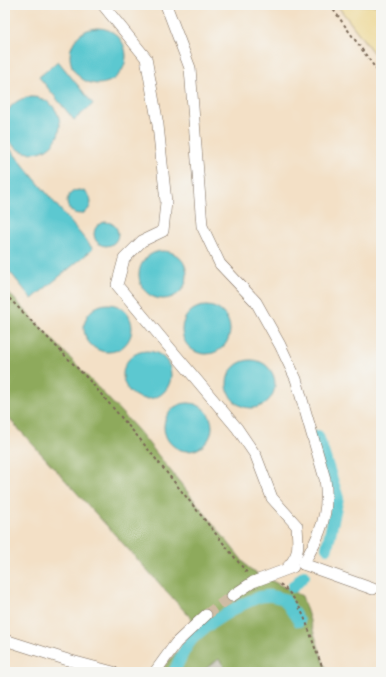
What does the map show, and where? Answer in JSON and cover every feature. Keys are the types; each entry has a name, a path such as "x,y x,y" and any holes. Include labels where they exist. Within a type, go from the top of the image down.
{"street":[{"path":"103,5 146,58 158,125 166,202 163,231 142,241 124,259 117,285 238,428 256,456 272,498 297,526 298,549 295,560 286,569"},
{"path":"166,5 190,68 202,226 220,264 256,302 280,345 296,379 325,478 327,494 324,521 303,564"},
{"path":"232,596 265,576 303,564 373,589"},
{"path":"155,672 176,643 206,615"},
{"path":"5,640 68,660 113,672"}],"path":[{"path":"330,5 381,76"},
{"path":"5,294 88,379 139,438 253,582"},
{"path":"265,576 281,584 300,606 317,658 325,672"}],"shaded area":[{"path":"219,658 228,672 201,672"}],"green space":[{"path":"5,289 138,430 250,570 302,596 324,664 329,672 228,672 219,659 201,672 164,672 164,666 199,627 5,414"}],"sand":[{"path":"337,5 381,5 381,63"}],"water":[{"path":"92,28 104,28 114,32 122,40 126,50 126,62 122,72 114,80 104,84 92,84 82,80 74,72 70,62 70,50 74,40 82,32"},
{"path":"58,61 93,104 74,120 39,77"},
{"path":"32,97 43,99 52,105 58,114 60,125 58,136 52,145 43,151 32,153 21,151 12,145 6,136 4,125 6,114 12,105 21,99"},
{"path":"5,143 93,249 32,299 5,266"},
{"path":"79,190 84,191 90,197 90,207 84,213 79,214 74,213 68,207 67,202 68,197 74,191"},
{"path":"106,222 111,223 117,229 117,239 111,245 106,246 101,245 95,239 94,234 95,229 101,223"},
{"path":"158,251 168,251 177,255 183,261 186,266 186,284 177,295 168,299 158,299 149,295 143,289 139,280 139,270 143,261 149,255"},
{"path":"103,304 113,304 122,308 128,314 131,319 131,337 122,348 113,352 103,352 94,348 88,342 84,333 84,323 88,314 94,308"},
{"path":"201,306 211,306 220,310 226,316 229,321 229,339 220,350 211,354 201,354 192,350 186,344 182,335 182,325 186,316 192,310"},
{"path":"142,351 152,351 161,355 167,361 170,366 170,384 161,395 152,399 142,399 133,395 127,389 123,380 123,370 127,361 133,355"},
{"path":"246,360 256,360 265,364 271,370 274,375 274,393 265,404 256,408 246,408 237,404 231,398 227,389 227,379 231,370 237,364"},
{"path":"183,403 193,403 202,407 208,413 211,418 211,436 202,447 193,451 183,451 174,447 168,441 164,432 164,422 168,413 174,407"}],"waterway":[{"path":"318,436 338,498 327,548"},
{"path":"293,587 304,576"},
{"path":"174,672 185,649 194,637 218,619 259,597 273,596 284,599 299,621"}],"tunnel":[{"path":"206,615 232,596"}]}
